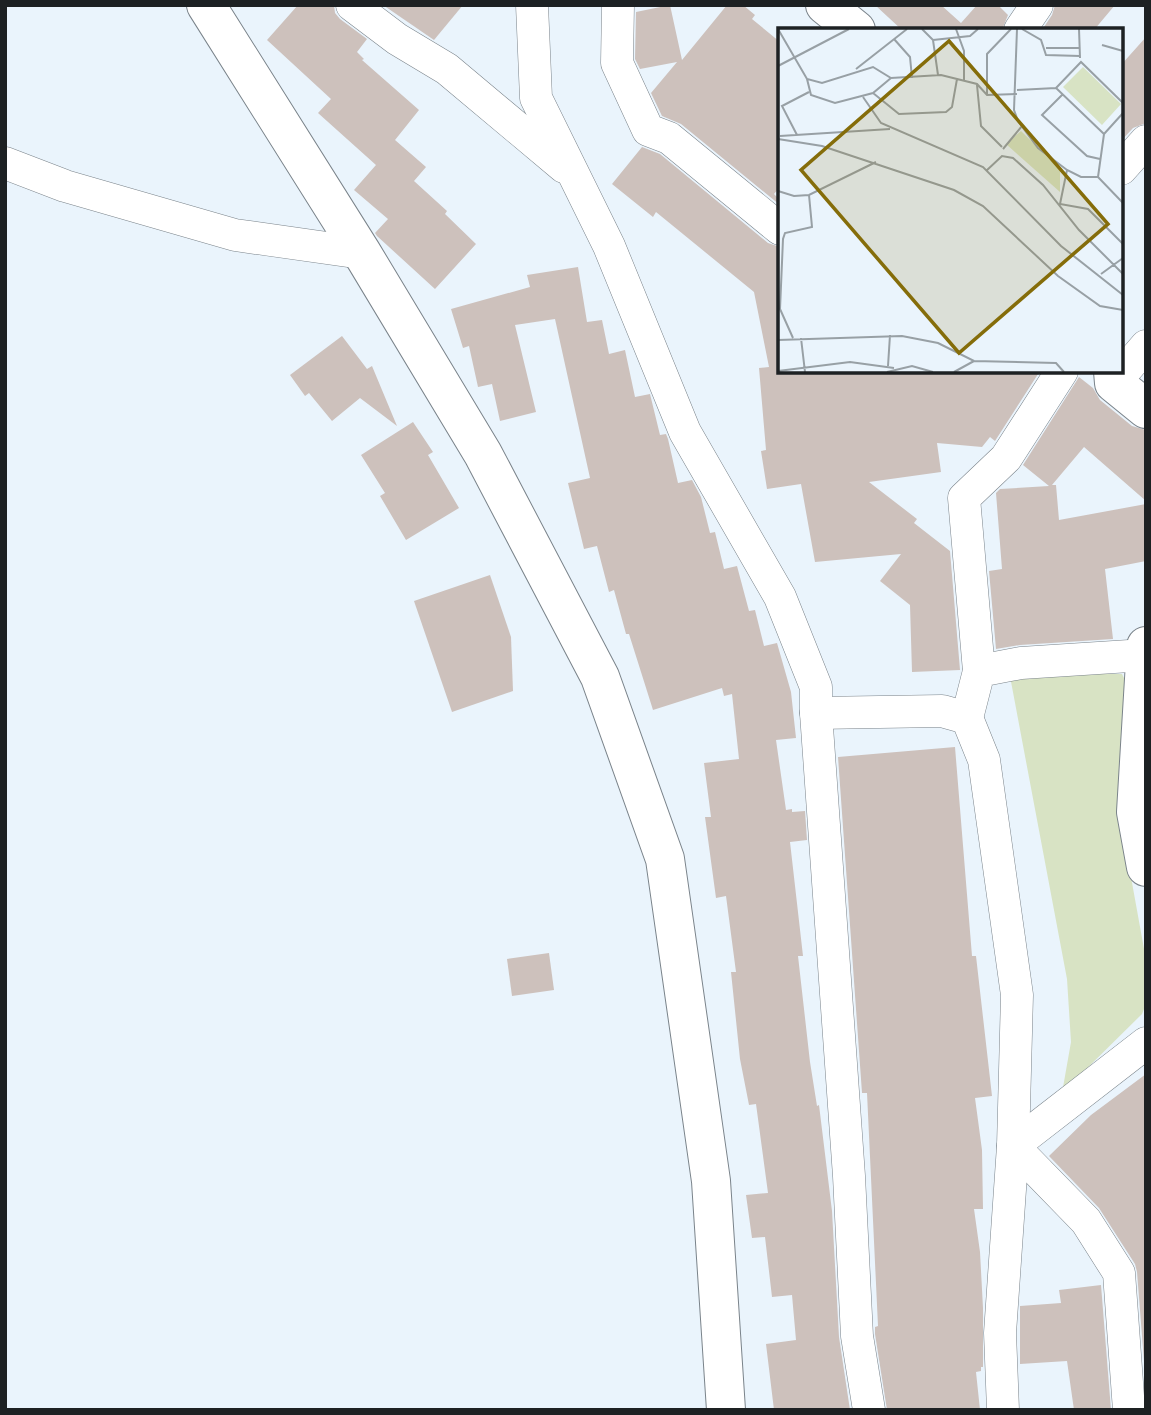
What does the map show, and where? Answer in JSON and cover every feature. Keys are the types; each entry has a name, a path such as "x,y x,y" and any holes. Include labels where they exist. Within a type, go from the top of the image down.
{"street":[{"path":"206,5 362,253 483,454 600,677 665,859 711,1181 726,1410"},
{"path":"352,5 397,39 447,69 573,175"},
{"path":"532,5 536,98 609,246 685,432 780,597 816,687 849,1176 857,1336 869,1410"},
{"path":"618,5 617,63 648,130 669,138 778,227"},
{"path":"1021,28 1037,5"},
{"path":"1123,167 1146,141"},
{"path":"5,163 65,186 235,235 362,253"},
{"path":"1123,368 1146,346"},
{"path":"1003,1410 1000,1333 1013,1146 1017,995 984,760 967,718 979,671 964,498 1006,458 1061,373"},
{"path":"1114,377 1146,409"},
{"path":"1146,646 1136,812 1146,867"},
{"path":"979,671 1021,663 1145,656"},
{"path":"816,713 942,711 967,718"},
{"path":"1013,1146 1146,1044"},
{"path":"1013,1146 1086,1221 1119,1273 1129,1410"}],"green space":[{"path":"1009,671 1122,674 1134,698 1127,855 1146,960 1146,1004 1142,1014 1062,1093 1071,1042 1067,979"}],"building":[{"path":"298,5 334,5 335,13 340,19 367,39 357,52 364,59 362,60 419,110 395,140 426,167 414,181 447,211 445,214 476,244 435,289 377,236 375,233 388,219 354,190 376,165 318,113 331,99 267,40"},
{"path":"383,5 463,5 434,40"},
{"path":"670,5 682,60 727,5 743,5 755,15 752,19 778,40 778,189 774,194 778,198 778,203 681,124 662,116 651,93 677,62 640,69 635,59 636,12"},
{"path":"875,5 941,5 961,23 977,5 998,5 1008,15 1003,28 900,28"},
{"path":"1055,5 1115,5 1096,28 1043,28"},
{"path":"1146,37 1146,123 1133,128 1123,139 1123,63"},
{"path":"642,147 660,154 768,243 778,246 778,373 1039,373 995,441 990,437 982,447 937,443 941,472 869,482 917,519 914,523 950,551 960,670 912,672 910,605 880,581 901,554 815,562 801,484 767,489 761,451 766,450 759,368 769,367 754,292 656,212 653,217 612,184"},
{"path":"578,267 587,322 602,320 609,354 625,350 635,397 650,394 660,435 666,434 668,439 678,483 692,480 701,497 710,533 715,532 724,569 737,566 749,611 755,610 764,646 777,643 791,692 796,738 776,740 786,810 805,811 807,840 790,842 803,956 798,956 810,1062 817,1106 819,1105 832,1211 839,1337 850,1410 774,1410 766,1344 796,1340 792,1295 772,1297 765,1237 752,1238 746,1195 768,1193 756,1104 749,1105 740,1059 731,972 736,972 726,896 716,898 705,817 711,817 704,763 739,759 732,694 724,696 722,688 653,710 629,634 626,634 614,590 609,592 597,546 584,549 568,483 590,478 555,319 515,325 536,412 500,421 492,384 478,387 469,346 463,348 451,309 530,287 527,275"},
{"path":"342,336 367,369 372,366 397,426 360,398 332,421 309,393 305,396 290,375"},
{"path":"1079,377 1093,388 1100,400 1132,426 1146,430 1146,501 1084,447 1052,485 1056,485 1059,520 1146,504 1146,561 1105,569 1113,639 996,649 989,571 1002,569 996,493 1000,489 1049,486 1023,465"},
{"path":"413,422 433,452 428,455 459,508 406,540 380,496 385,493 361,455"},
{"path":"490,575 511,637 513,691 452,712 414,601"},
{"path":"955,747 972,956 976,956 992,1096 975,1098 982,1150 983,1209 974,1209 983,1308 983,1367 976,1372 980,1410 887,1410 875,1334 875,1327 878,1326 867,1093 862,1093 838,757"},
{"path":"549,953 554,990 512,996 507,959"},
{"path":"1146,1074 1146,1387 1135,1264 1099,1208 1049,1156 1091,1115"},
{"path":"1101,1285 1111,1410 1074,1410 1067,1361 1020,1364 1020,1306 1061,1303 1059,1290"}]}
